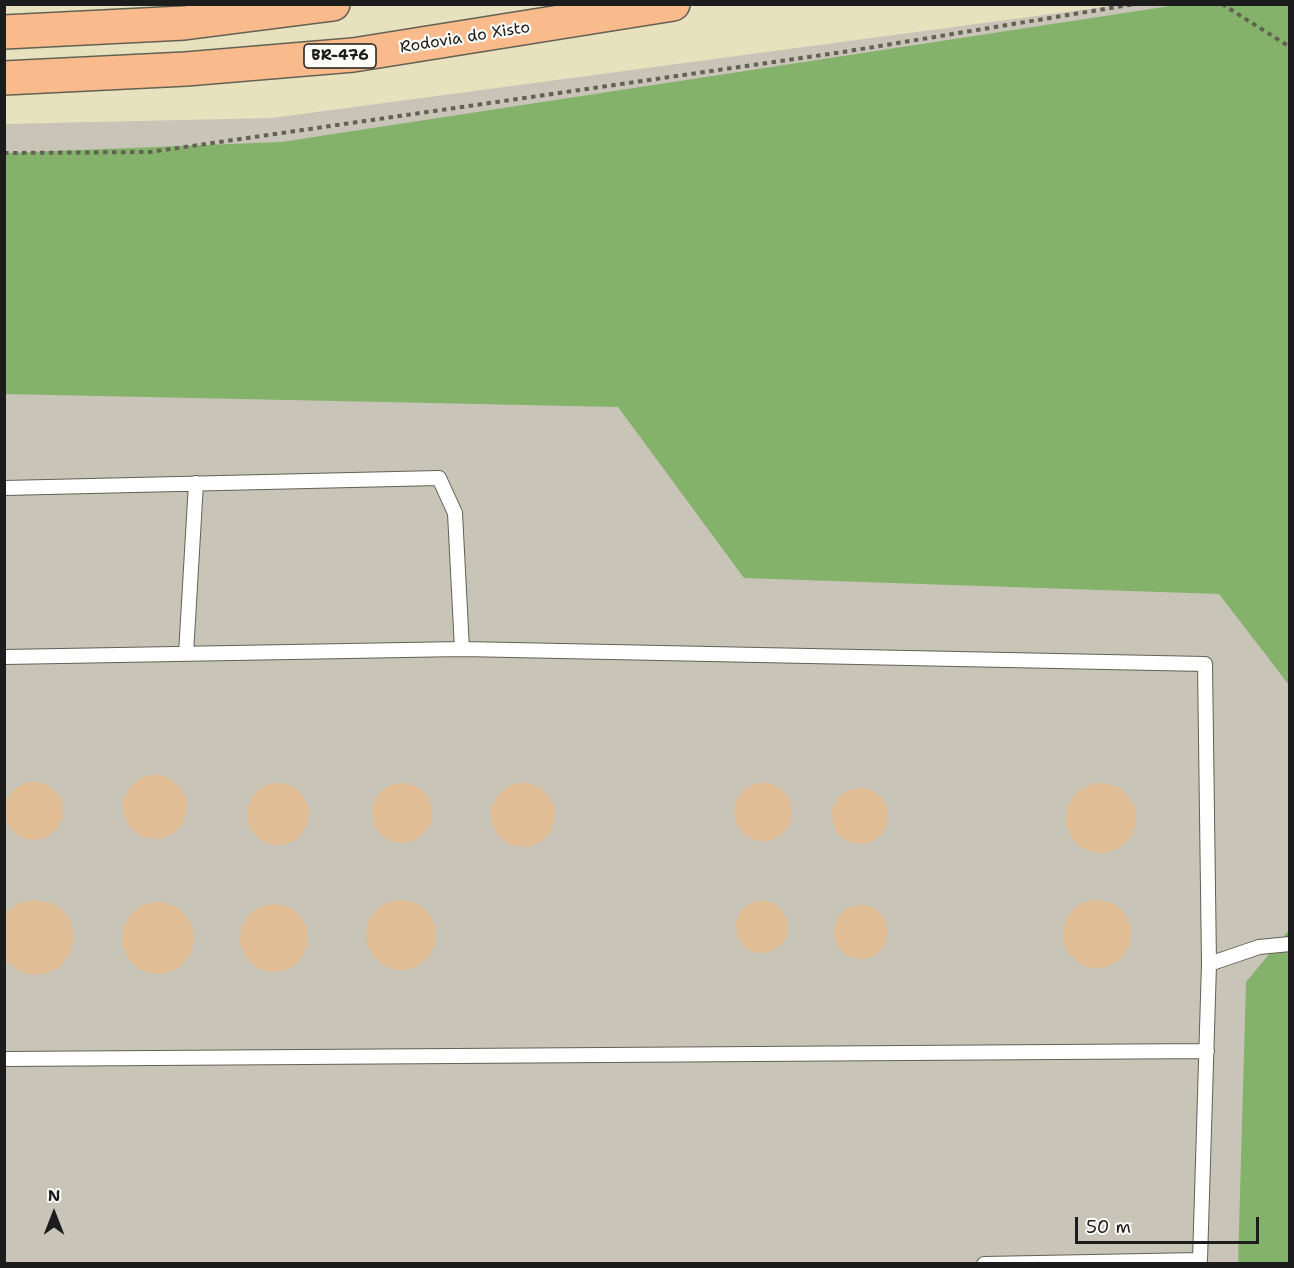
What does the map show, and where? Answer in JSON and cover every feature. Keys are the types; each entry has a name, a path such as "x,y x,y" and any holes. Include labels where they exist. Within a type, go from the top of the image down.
{"highway":[{"path":"4,32 184,23 333,4"},
{"name":"Rodovia do Xisto","path":"4,78 186,69 353,55 673,4"}],"lane":[{"path":"4,488 440,478 455,513 462,649"},
{"path":"186,654 196,483"},
{"path":"4,657 462,649 1205,664 1209,964 1200,1260 984,1263"},
{"path":"1209,964 1259,947 1290,944"},
{"path":"4,1059 1207,1052"}],"path":[{"path":"4,153 150,152 843,52 1135,4"},
{"path":"1222,4 1290,47"}],"shaded area":[{"path":"1119,5 1289,5 1289,1263 5,1263 4,124 272,118"}],"green space":[{"path":"1183,4 1289,5 1289,685 1219,594 744,578 618,407 5,394 5,153 281,142"},
{"path":"1289,930 1289,1263 1238,1264 1246,982"}],"building":[{"path":"155,775 173,781 181,789 187,807 181,825 173,833 155,839 137,833 129,825 123,807 129,789 137,781"},
{"path":"34,782 45,784 58,795 63,811 61,822 50,835 34,840 23,838 10,827 5,811 7,800 18,787"},
{"path":"278,783 300,792 309,814 300,836 278,845 256,836 247,814 256,792"},
{"path":"396,783 408,783 419,788 427,796 432,813 430,825 419,838 408,843 396,843 385,838 377,830 372,819 372,807 377,796 385,788"},
{"path":"523,783 541,789 549,797 555,815 549,833 541,841 523,847 505,841 497,833 491,815 497,797 505,789"},
{"path":"763,783 774,785 784,791 790,801 792,812 790,823 784,833 774,839 763,841 752,839 742,833 736,823 734,812 736,801 742,791 752,785"},
{"path":"1101,783 1114,786 1126,793 1133,805 1136,818 1133,831 1126,843 1114,850 1101,853 1088,850 1076,843 1069,831 1066,818 1069,805 1076,793 1088,786"},
{"path":"854,788 866,788 876,792 884,800 888,816 884,832 876,840 866,844 854,844 844,840 836,832 832,822 832,810 836,800 844,792"},
{"path":"32,900 52,903 63,910 73,931 73,944 69,956 60,967 45,974 32,975 19,971 4,957 4,917 19,903"},
{"path":"401,900 414,903 426,910 433,922 436,935 433,948 426,960 414,967 401,970 388,967 376,960 369,948 366,935 369,922 376,910 388,903"},
{"path":"1097,900 1110,902 1121,910 1129,921 1131,934 1129,947 1121,958 1110,966 1097,968 1084,966 1073,958 1065,947 1063,934 1065,921 1073,910 1084,902"},
{"path":"762,901 772,903 780,909 786,917 788,927 786,937 780,945 772,951 762,953 752,951 744,945 738,937 736,927 738,917 744,909 752,903"},
{"path":"158,902 178,908 188,918 194,938 188,958 178,968 158,974 138,968 128,958 122,938 128,918 138,908"},
{"path":"274,904 287,907 298,914 305,925 308,938 305,951 298,962 287,969 274,972 261,969 250,962 243,951 240,938 243,925 250,914 261,907"},
{"path":"861,905 871,907 880,913 886,922 888,932 886,942 880,951 871,957 861,959 851,957 842,951 836,942 834,932 836,922 842,913 851,907"}]}
